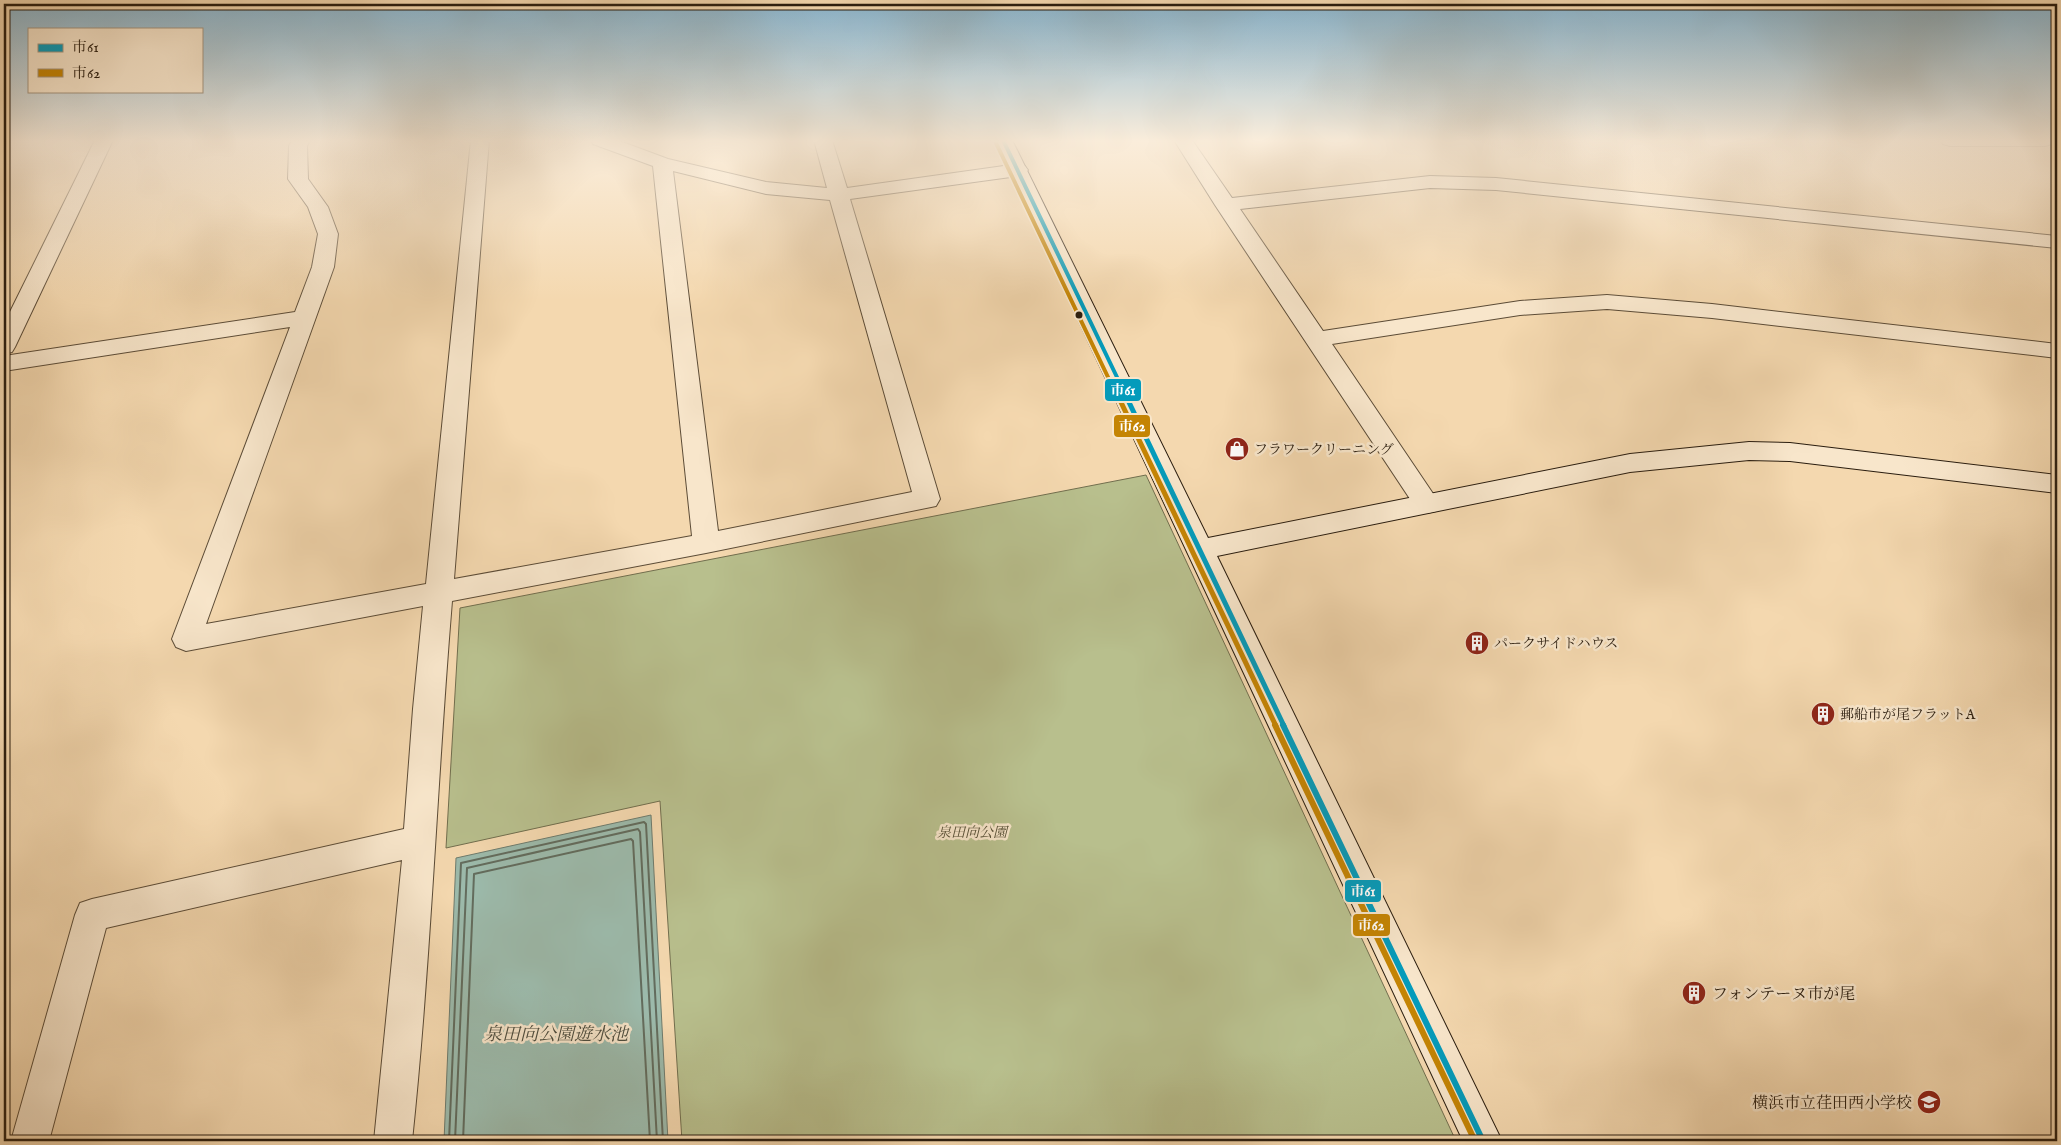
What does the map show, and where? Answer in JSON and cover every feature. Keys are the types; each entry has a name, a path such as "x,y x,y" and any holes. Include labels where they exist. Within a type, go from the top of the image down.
{"street":[{"path":"4,347 78,193"},
{"path":"308,193 318,207 328,234 323,267 186,639 706,543 927,499 839,194"},
{"path":"393,1141 420,841 428,709 475,193"},
{"path":"666,193 706,543"},
{"path":"832,193 843,193"},
{"path":"1029,193 1198,550 1483,1141"},
{"path":"1218,193 1318,339 1427,504"},
{"path":"1225,204 1323,193"},
{"path":"1587,193 2057,242"},
{"path":"1318,339 1520,308 1607,302 1712,311 2057,351"},
{"path":"4,364 304,318"},
{"path":"1198,550 1630,463 1749,451 1790,452 2057,484"},
{"path":"30,1141 92,915 420,841"}],"green space":[{"name":"泉田向公園","path":"1146,475 1456,1141 682,1141 660,801 446,848 460,608"}],"water":[{"name":"泉田向公園遊水池","path":"651,815 668,1141 444,1141 456,858"}],"transit line":[{"name":"市62","path":"1020,193 1475,1141"},
{"name":"市61","path":"1029,193 1483,1141"}],"place":[{"name":"フラワークリーニング","path":"1237,449"},
{"name":"パークサイドハウス","path":"1477,643"},
{"name":"郵船市が尾フラットA","path":"1823,714"},
{"name":"フォンテーヌ市が尾","path":"1694,993"},
{"name":"横浜市立荏田西小学校","path":"1929,1102"}]}
